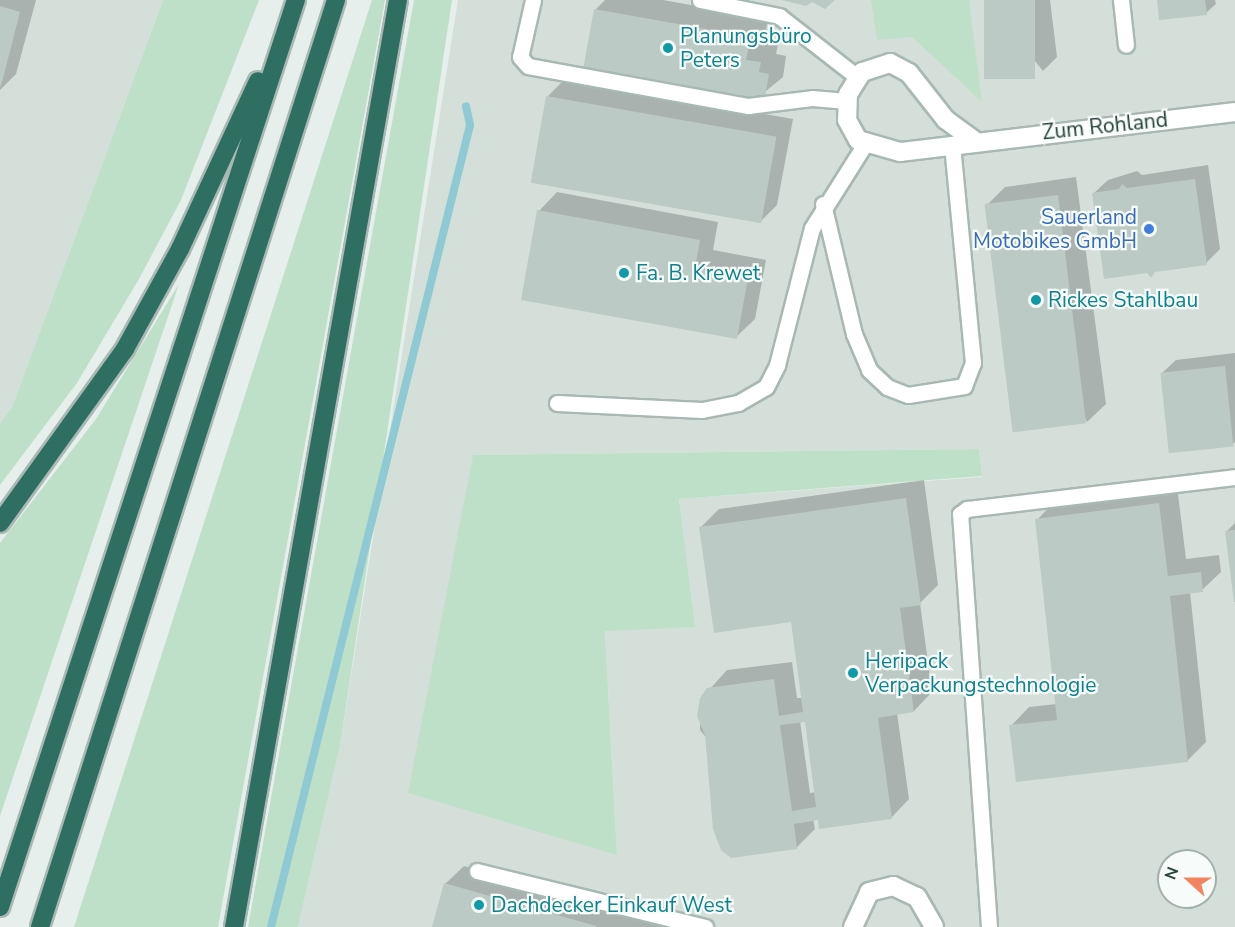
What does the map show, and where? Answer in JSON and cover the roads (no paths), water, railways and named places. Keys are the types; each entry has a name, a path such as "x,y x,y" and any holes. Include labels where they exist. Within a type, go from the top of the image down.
{"highway":[{"path":"0,523 131,339 215,179 295,0"},
{"path":"0,907 295,0"},
{"path":"40,927 336,0"},
{"path":"234,927 398,0"}],"street":[{"path":"865,144 850,129 847,101 857,77 871,66 899,66 946,120 975,141"},
{"name":"Zum Rohland","path":"865,144 900,152 975,141 1235,112"},
{"path":"853,927 869,892 893,886 917,897 934,927"}],"lane":[{"path":"533,0 520,57 528,66 748,106 812,98 847,101"},
{"path":"700,0 779,16 857,77"},
{"path":"1121,0 1126,45"},
{"path":"556,403 702,410 753,397 777,364 804,247 823,204 865,144"},
{"path":"823,204 854,334 869,369 887,387 908,395 964,386 974,363 952,146"},
{"path":"989,927 960,514 967,509 1235,477"},
{"path":"477,871 705,927"}],"waterway":[{"path":"271,927 470,125 466,106"}],"place":[{"name":"Planungsbüro Peters","path":"668,48"},
{"name":"Sauerland Motobikes GmbH","path":"1149,229"},
{"name":"Fa. B. Krewet","path":"624,273"},
{"name":"Rickes Stahlbau","path":"1036,300"},
{"name":"Heripack Verpackungstechnologie","path":"853,673"},
{"name":"Dachdecker Einkauf West","path":"479,905"}]}
